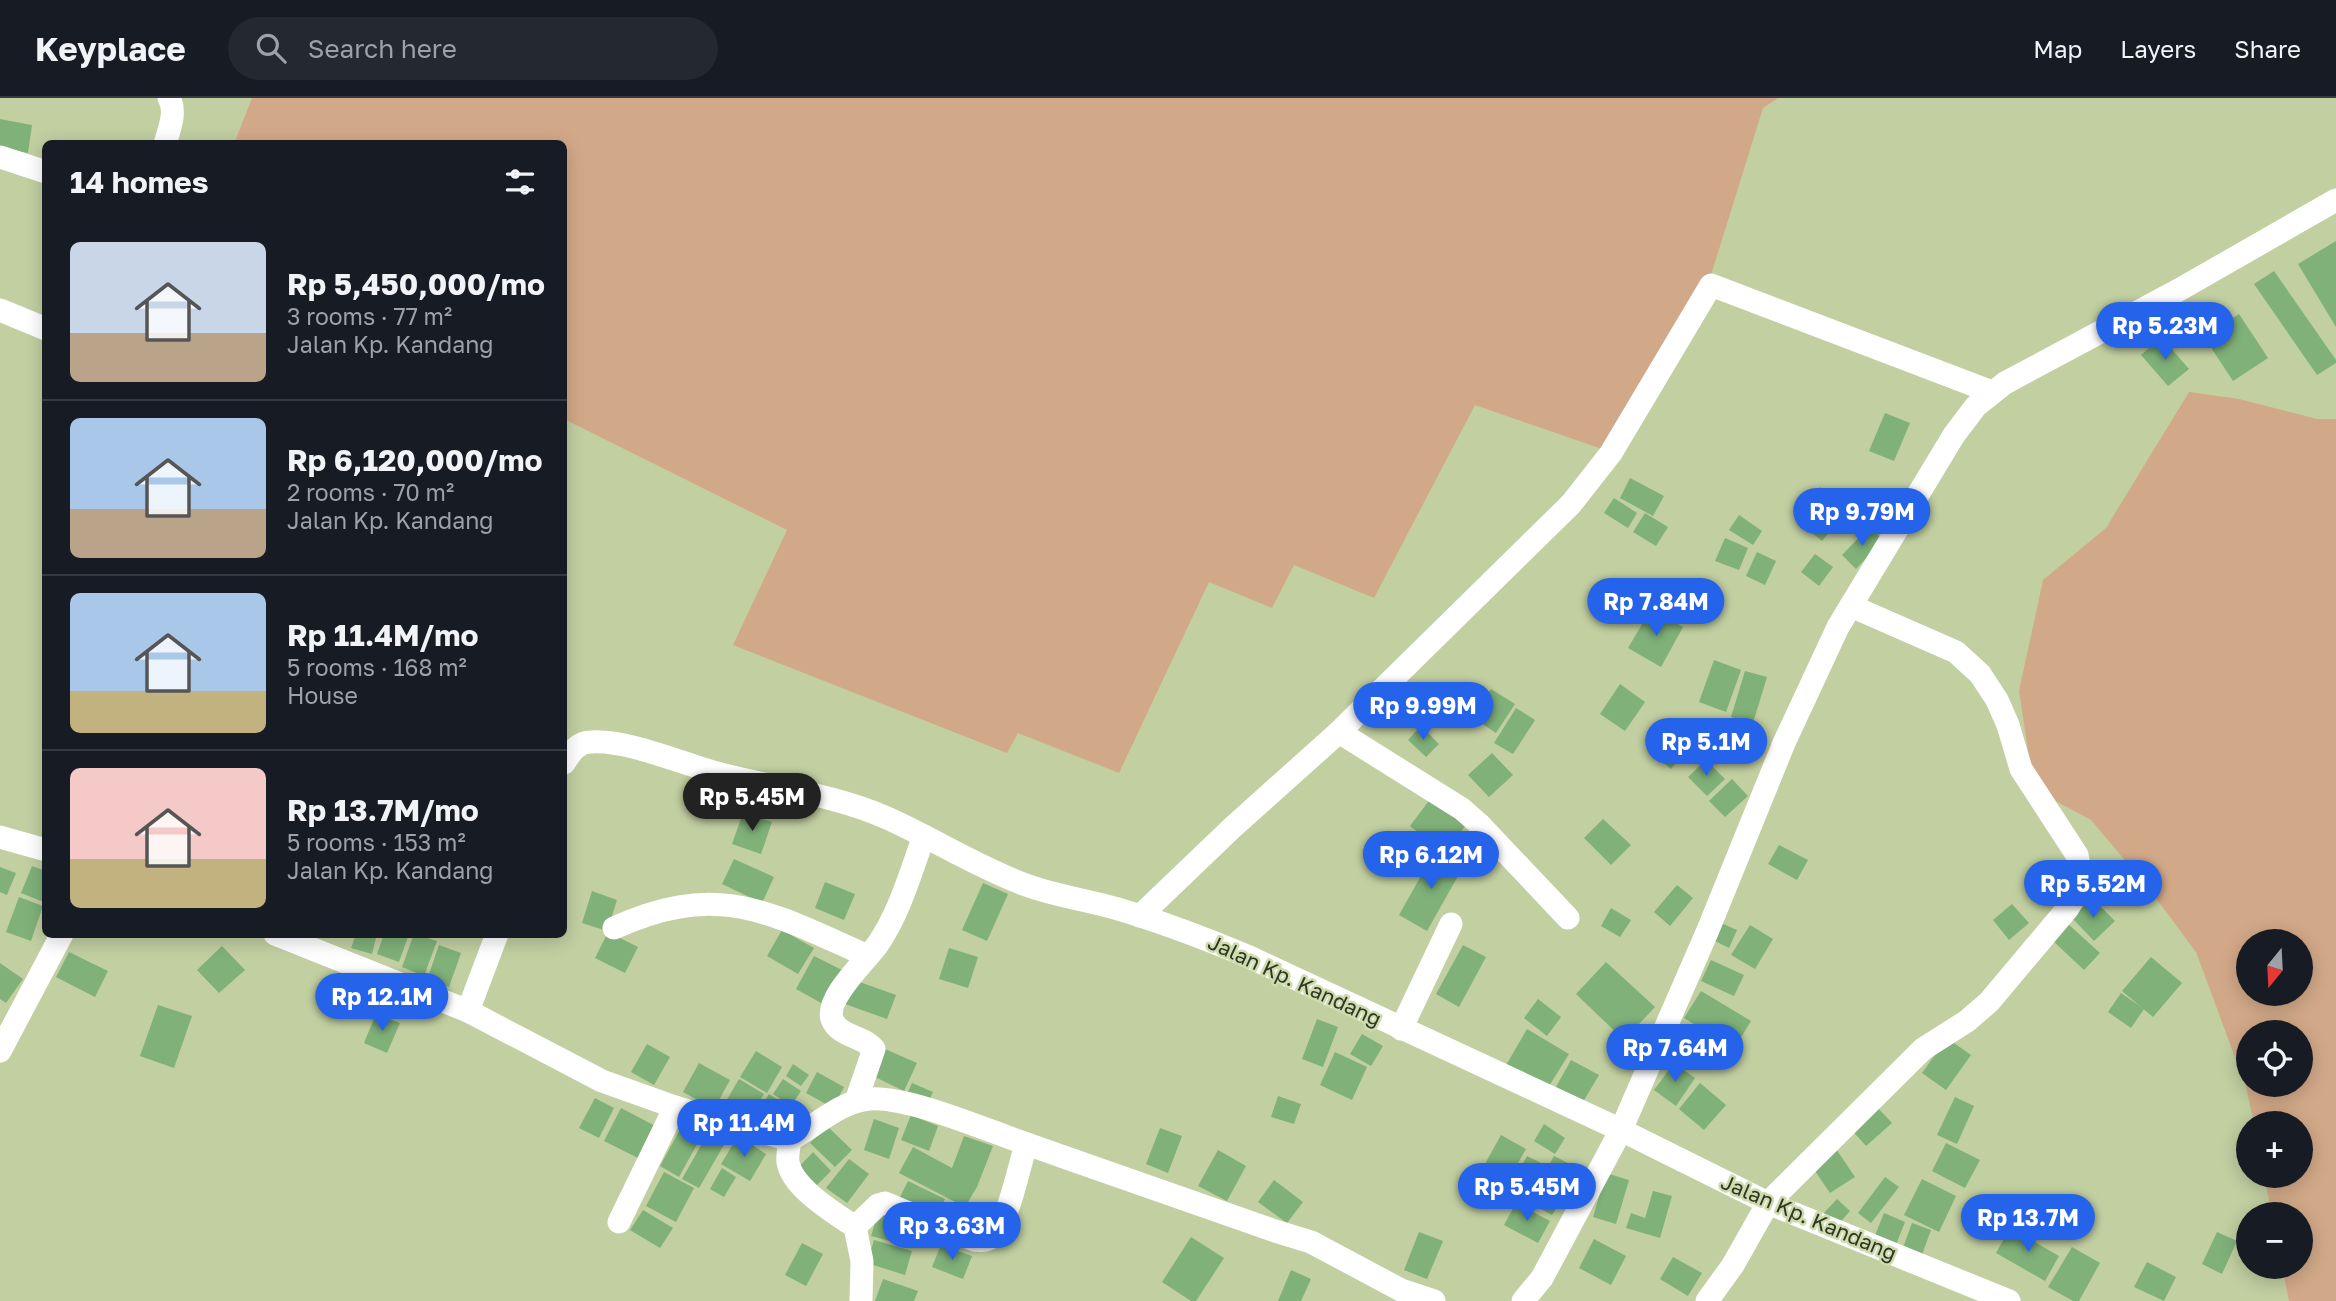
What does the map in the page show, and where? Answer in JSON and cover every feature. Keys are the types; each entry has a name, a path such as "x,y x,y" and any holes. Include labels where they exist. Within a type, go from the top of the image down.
{"street":[{"path":"166,140 173,117 172,102 169,98"},
{"path":"0,157 42,171"},
{"path":"1523,1301 1542,1278 1621,1130 1793,724 1838,627 1954,435 1976,406 1992,392 2043,361 2177,291 2336,200"},
{"path":"1140,916 1233,827 1339,732 1584,490 1611,453 1711,285 1992,392"},
{"path":"0,310 42,327"},
{"path":"1707,1301 1733,1265 1768,1203 1923,1049 1967,1021 1989,1002 2080,890 2081,876 2077,855 2021,769 2008,725 1997,700 1980,674 1956,652 1851,606"},
{"path":"1339,732 1462,810 1479,824 1568,918"},
{"name":"Jalan Kp. Kandang","path":"567,759 579,745 588,742 610,743 724,775 840,800 924,835 999,875 1057,895 1140,916 1247,956 1621,1130 1768,1203 2009,1301"},
{"path":"856,1101 874,1049 839,1029 831,1009 839,993 878,944 896,910 924,835"},
{"path":"0,837 42,849"},
{"path":"614,928 640,916 682,906 732,904 765,911 868,956"},
{"path":"1401,1028 1451,924"},
{"path":"0,1051 60,938"},
{"path":"285,938 468,1011 602,1081 675,1108 790,1140 830,1113 856,1101 871,1099 898,1102 1311,1242 1401,1290 1434,1301"},
{"path":"468,1011 495,938"},
{"path":"619,1222 675,1108"},
{"path":"790,1140 788,1163 801,1185 819,1202 855,1227 862,1261 861,1301"},
{"path":"855,1227 880,1203 885,1203 974,1240 990,1238 1001,1226 1026,1144"}],"shaded area":[{"path":"252,98 1778,98 1763,108 1702,304 1605,450 1475,405 1374,598 1294,565 1272,608 1209,582 1119,773 1018,733 1007,753 733,645 787,530 567,420 567,140 236,140"},
{"path":"2189,392 2239,399 2317,419 2336,419 2336,1301 2289,1301 2284,1279 2313,1279 2313,1202 2269,1202 2267,1188 2313,1188 2313,1111 2251,1111 2248,1097 2313,1097 2313,1020 2236,1020 2236,1060 2196,952 2150,890 2091,820 2052,799 2031,770 2019,691 2043,580 2106,528"}],"building":[{"path":"0,119 32,125 28,153 0,148"},
{"path":"2336,241 2336,327 2298,264"},
{"path":"2274,271 2336,360 2336,363 2317,375 2254,284"},
{"path":"2239,314 2268,358 2233,381 2204,337"},
{"path":"2161,337 2189,369 2168,386 2141,355"},
{"path":"1885,413 1910,423 1894,461 1869,451"},
{"path":"1630,478 1664,496 1653,516 1620,498"},
{"path":"1820,487 1848,510 1822,541 1795,519"},
{"path":"1875,493 1892,501 1881,527 1863,519"},
{"path":"1614,498 1637,513 1628,528 1604,513"},
{"path":"1645,513 1668,527 1656,546 1633,532"},
{"path":"1739,515 1762,531 1753,545 1729,530"},
{"path":"1869,527 1883,540 1856,569 1842,555"},
{"path":"1725,538 1748,548 1739,570 1715,561"},
{"path":"1757,552 1776,561 1765,585 1746,576"},
{"path":"1815,554 1833,567 1819,586 1801,572"},
{"path":"1651,609 1683,627 1661,667 1628,648"},
{"path":"1714,660 1741,670 1726,712 1699,702"},
{"path":"1745,671 1767,677 1753,723 1731,717"},
{"path":"1620,684 1645,702 1625,731 1600,714"},
{"path":"1491,689 1515,704 1496,733 1472,717"},
{"path":"1516,708 1535,720 1513,754 1494,743"},
{"path":"1421,726 1439,744 1426,757 1408,740"},
{"path":"1664,732 1687,751 1671,769 1648,750"},
{"path":"1492,753 1513,775 1489,797 1468,775"},
{"path":"1706,760 1725,779 1707,796 1688,777"},
{"path":"1732,779 1748,796 1725,817 1709,801"},
{"path":"1431,798 1466,825 1445,853 1410,826"},
{"path":"743,813 772,822 761,854 732,844"},
{"path":"1603,819 1631,845 1611,865 1584,838"},
{"path":"1779,845 1808,860 1797,880 1768,864"},
{"path":"1435,851 1463,867 1427,931 1399,915"},
{"path":"734,859 774,877 762,903 722,884"},
{"path":"32,866 42,870 42,901 21,893"},
{"path":"0,867 16,873 7,895 0,892"},
{"path":"825,882 855,894 844,920 815,908"},
{"path":"983,883 1008,894 987,941 962,930"},
{"path":"1677,885 1693,898 1670,926 1654,912"},
{"path":"592,891 617,900 607,931 582,923"},
{"path":"19,897 42,906 31,941 6,932"},
{"path":"2092,898 2115,921 2094,941 2072,918"},
{"path":"2012,904 2029,923 2009,940 1993,920"},
{"path":"1611,908 1631,920 1620,937 1601,926"},
{"path":"1721,923 1737,930 1729,948 1713,940"},
{"path":"2067,923 2100,953 2084,970 2052,940"},
{"path":"1750,925 1773,939 1755,969 1731,955"},
{"path":"782,930 814,948 798,974 767,956"},
{"path":"608,932 638,947 625,973 595,958"},
{"path":"355,938 376,938 372,954 351,948"},
{"path":"383,938 408,938 399,962 377,954"},
{"path":"413,938 437,941 424,976 402,967"},
{"path":"439,945 461,953 449,987 427,980"},
{"path":"1463,945 1486,957 1459,1007 1436,994"},
{"path":"222,946 245,970 219,993 197,970"},
{"path":"949,948 978,957 968,988 939,979"},
{"path":"69,952 108,971 95,997 56,977"},
{"path":"814,956 842,970 823,1004 796,989"},
{"path":"2151,957 2182,983 2153,1017 2122,991"},
{"path":"1711,960 1744,975 1734,996 1701,981"},
{"path":"1606,962 1655,1007 1624,1040 1576,994"},
{"path":"0,963 23,979 6,1003 0,999"},
{"path":"854,980 896,995 887,1019 845,1004"},
{"path":"1701,991 1751,1021 1734,1049 1684,1018"},
{"path":"2121,993 2144,1009 2131,1028 2108,1012"},
{"path":"1538,999 1561,1017 1547,1036 1524,1018"},
{"path":"158,1005 192,1016 174,1068 140,1056"},
{"path":"376,1014 400,1023 387,1053 364,1043"},
{"path":"1317,1019 1338,1027 1323,1067 1302,1059"},
{"path":"1527,1029 1569,1054 1546,1091 1505,1067"},
{"path":"1362,1034 1383,1046 1371,1066 1350,1054"},
{"path":"1947,1038 1971,1055 1946,1090 1922,1073"},
{"path":"647,1044 670,1057 654,1085 631,1072"},
{"path":"885,1049 917,1063 904,1091 873,1076"},
{"path":"756,1051 782,1067 767,1093 740,1077"},
{"path":"1335,1052 1367,1067 1352,1100 1320,1085"},
{"path":"1571,1060 1599,1075 1583,1102 1556,1087"},
{"path":"699,1063 730,1080 714,1109 683,1092"},
{"path":"1674,1063 1695,1078 1676,1106 1654,1090"},
{"path":"793,1064 809,1075 801,1086 786,1076"},
{"path":"817,1072 844,1087 833,1108 806,1093"},
{"path":"739,1079 764,1094 749,1118 725,1103"},
{"path":"783,1079 801,1091 791,1106 773,1094"},
{"path":"912,1083 933,1092 928,1103 907,1094"},
{"path":"1700,1083 1726,1105 1704,1130 1679,1109"},
{"path":"769,1094 792,1109 777,1131 755,1116"},
{"path":"1278,1096 1301,1104 1294,1124 1271,1117"},
{"path":"1955,1097 1974,1106 1957,1144 1937,1135"},
{"path":"595,1098 614,1108 599,1138 579,1128"},
{"path":"1875,1105 1892,1123 1866,1146 1849,1127"},
{"path":"621,1108 661,1129 644,1161 604,1141"},
{"path":"911,1115 938,1126 929,1151 901,1140"},
{"path":"874,1119 899,1128 889,1159 864,1150"},
{"path":"1544,1124 1565,1138 1555,1154 1534,1141"},
{"path":"682,1126 701,1137 679,1177 660,1166"},
{"path":"827,1126 852,1150 835,1167 810,1143"},
{"path":"1160,1128 1182,1136 1168,1173 1146,1164"},
{"path":"708,1133 725,1143 699,1188 682,1179"},
{"path":"1501,1135 1526,1149 1506,1184 1481,1171"},
{"path":"738,1136 766,1154 750,1181 721,1164"},
{"path":"964,1136 993,1146 977,1187 965,1207 899,1173 913,1147 952,1168"},
{"path":"1946,1143 1980,1160 1965,1188 1932,1171"},
{"path":"1836,1149 1855,1177 1830,1193 1811,1165"},
{"path":"1218,1150 1246,1166 1227,1201 1198,1186"},
{"path":"813,1152 831,1171 814,1188 796,1170"},
{"path":"1527,1156 1543,1164 1526,1196 1510,1187"},
{"path":"1554,1156 1578,1168 1563,1196 1539,1183"},
{"path":"849,1159 869,1174 847,1203 826,1188"},
{"path":"722,1168 736,1177 724,1197 710,1189"},
{"path":"664,1172 694,1188 676,1222 646,1206"},
{"path":"1606,1173 1629,1180 1616,1224 1593,1217"},
{"path":"1885,1177 1899,1187 1871,1223 1858,1213"},
{"path":"1922,1179 1956,1196 1939,1232 1904,1215"},
{"path":"1274,1180 1303,1202 1287,1223 1258,1202"},
{"path":"908,1181 945,1199 934,1220 897,1203"},
{"path":"1537,1187 1561,1201 1552,1215 1528,1202"},
{"path":"1653,1191 1672,1196 1660,1238 1626,1228 1631,1213 1645,1218"},
{"path":"1837,1199 1850,1211 1836,1227 1822,1215"},
{"path":"1516,1203 1550,1221 1538,1243 1504,1225"},
{"path":"643,1210 673,1228 660,1248 630,1230"},
{"path":"879,1210 920,1221 913,1247 871,1236"},
{"path":"1884,1213 1905,1222 1895,1247 1874,1238"},
{"path":"1912,1223 1931,1230 1920,1260 1901,1253"},
{"path":"2010,1228 2059,1256 2045,1281 1996,1253"},
{"path":"1419,1232 1443,1241 1427,1279 1404,1270"},
{"path":"2217,1232 2236,1241 2222,1274 2202,1264"},
{"path":"1191,1237 1224,1258 1196,1301 1191,1301 1162,1282"},
{"path":"1594,1239 1626,1256 1611,1285 1579,1268"},
{"path":"874,1240 912,1251 905,1275 867,1263"},
{"path":"802,1243 823,1254 806,1286 785,1275"},
{"path":"941,1245 972,1256 963,1279 932,1267"},
{"path":"2072,1247 2100,1263 2079,1301 2073,1301 2048,1287"},
{"path":"1673,1257 1702,1273 1688,1296 1660,1279"},
{"path":"2147,1262 2176,1277 2164,1301 2134,1287"},
{"path":"1291,1270 1311,1279 1301,1301 1278,1301"},
{"path":"883,1279 918,1291 914,1301 875,1301"}]}
